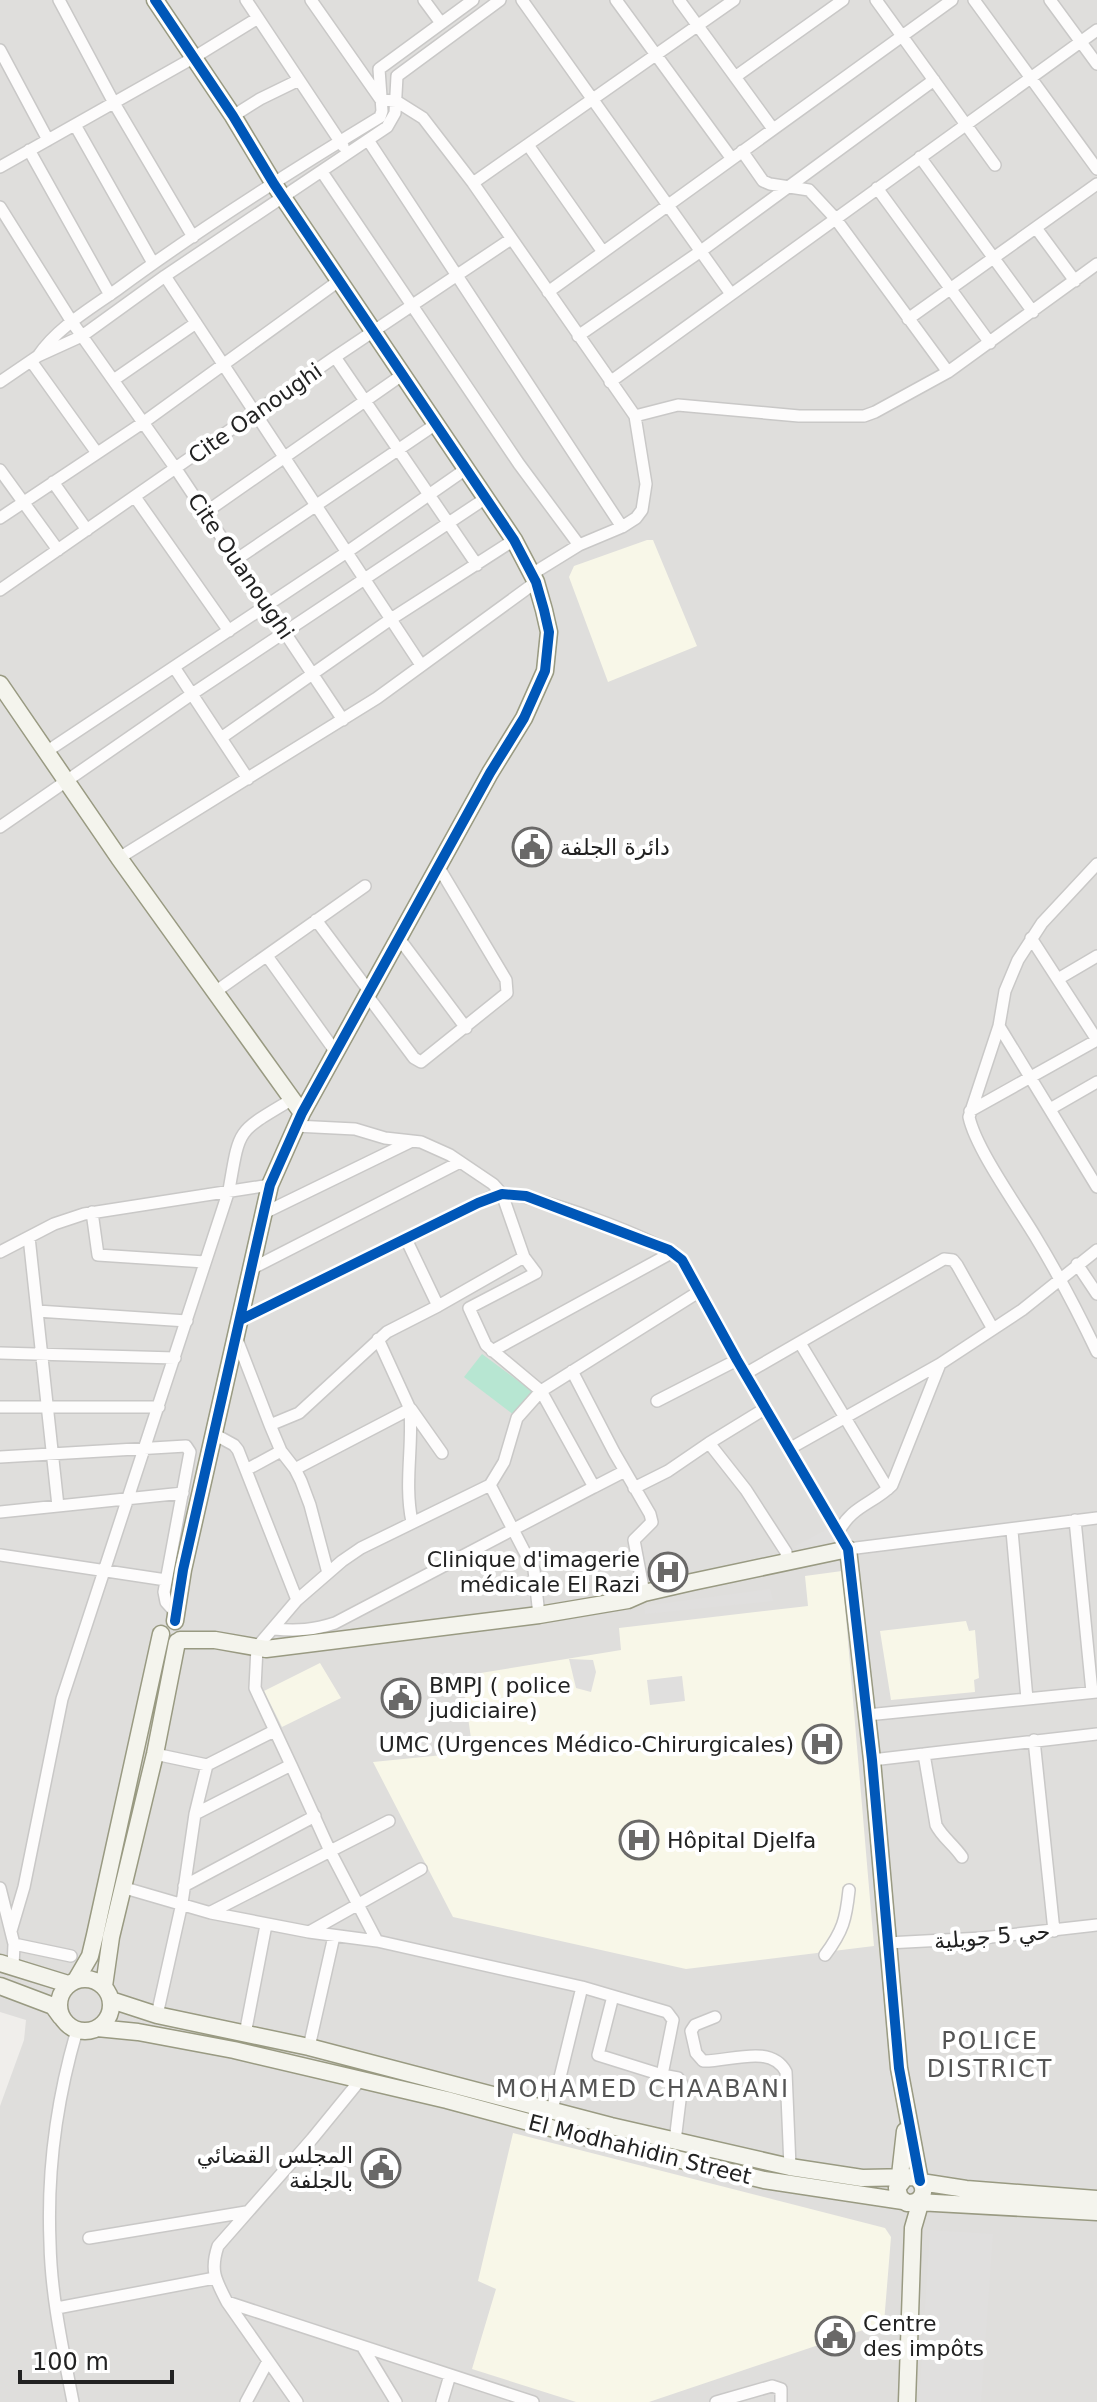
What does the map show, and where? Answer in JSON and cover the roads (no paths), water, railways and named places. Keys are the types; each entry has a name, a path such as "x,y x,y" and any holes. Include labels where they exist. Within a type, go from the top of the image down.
{"street":[{"path":"59,0 114,103 193,237"},
{"path":"0,1986 53,2006 77,2030 97,2028 109,2016 107,1993 111,1937 155,1754 178,1628 183,1570 270,1185 296,1113 335,1051 524,718 542,680 549,651 549,632 534,578 514,540 274,184 233,116 155,0"},
{"path":"246,0 348,154"},
{"path":"311,0 381,100"},
{"path":"424,0 441,23"},
{"path":"34,358 47,342 72,322 153,263 380,117 379,69 473,0"},
{"path":"0,382 34,358 82,336 165,276 368,140 391,121 395,113 397,76 500,0"},
{"path":"522,0 731,294"},
{"path":"616,0 737,155 763,181 809,190 835,218 948,372"},
{"path":"679,0 773,129"},
{"path":"473,183 734,0"},
{"path":"735,77 843,0"},
{"path":"876,0 995,165"},
{"path":"548,292 952,0"},
{"path":"974,0 1097,169"},
{"path":"1050,0 1097,64"},
{"path":"0,167 258,18"},
{"path":"610,382 1097,30"},
{"path":"0,50 48,140"},
{"path":"233,116 299,80"},
{"path":"578,336 701,251 934,80"},
{"path":"119,858 343,720 579,545 622,527 642,510 646,484 635,416 473,183 423,118 396,101 381,100"},
{"path":"75,125 153,263"},
{"path":"368,140 622,527"},
{"path":"528,145 603,252"},
{"path":"29,150 110,295"},
{"path":"920,157 1033,312"},
{"path":"322,172 519,464 579,545"},
{"path":"908,319 1097,184"},
{"path":"877,188 990,343"},
{"name":"Cite Ouanoughi","path":"0,207 72,322 206,512 343,720"},
{"path":"1036,228 1075,281"},
{"name":"Cite Oanoughi","path":"0,590 373,330 511,239"},
{"path":"635,416 687,405 799,416 864,416 948,372 1097,264"},
{"path":"165,276 421,665"},
{"path":"0,518 144,422 340,280"},
{"path":"115,379 196,323"},
{"path":"335,357 477,565"},
{"path":"34,358 97,453"},
{"path":"206,512 402,375"},
{"path":"237,559 436,424"},
{"path":"46,752 466,469"},
{"path":"0,470 58,550"},
{"path":"53,482 87,530"},
{"path":"135,497 229,631"},
{"path":"0,827 192,694 486,498"},
{"path":"221,738 391,619 514,540"},
{"path":"174,667 248,779"},
{"path":"0,684 296,1113"},
{"path":"1097,864 1031,938 1010,974 999,1026 970,1112 971,1127 1060,1277 1097,1352"},
{"path":"316,920 418,1061 427,1059 501,999 508,987 438,866"},
{"path":"215,992 365,886"},
{"path":"398,937 466,1028"},
{"path":"970,1112 1097,1040 1031,938"},
{"path":"267,956 335,1051"},
{"path":"1058,979 1097,956"},
{"path":"999,1026 1097,1187"},
{"path":"1050,1109 1097,1082"},
{"path":"11,1931 24,1887 62,1699 229,1190 238,1142 247,1126 296,1113 385,1138 427,1144 493,1184 502,1194 524,1257 536,1273 469,1308"},
{"path":"262,1214 412,1141"},
{"path":"251,1269 460,1162"},
{"path":"0,1252 64,1220 92,1212 270,1185"},
{"path":"240,1320 502,1194 543,1201 673,1252 682,1260 848,1549 907,2117 913,2228 907,2402"},
{"path":"92,1212 96,1248 101,1256 205,1262"},
{"path":"29,1237 58,1506"},
{"path":"406,1239 438,1306"},
{"path":"789,1449 940,1364 1022,1310 1097,1250"},
{"path":"492,1351 673,1252"},
{"path":"270,1425 290,1419 305,1408 378,1339 524,1257"},
{"path":"745,1374 949,1259 957,1265 993,1329"},
{"path":"1077,1264 1097,1294"},
{"path":"377,1941 330,1851 255,1688 262,1648 297,1600 361,1548 490,1485 504,1462 517,1418 541,1391 700,1291"},
{"path":"463,1293 481,1337 492,1351 541,1391 594,1487"},
{"path":"37,1311 187,1321"},
{"path":"236,1337 281,1451 295,1469 310,1505 328,1573"},
{"path":"378,1339 410,1409 442,1453"},
{"path":"800,1343 888,1489"},
{"path":"0,1353 175,1358"},
{"path":"657,1401 737,1360"},
{"path":"838,1533 853,1511 892,1485 940,1364"},
{"path":"572,1371 652,1522 634,1540 644,1593"},
{"path":"0,1407 159,1407"},
{"path":"634,1488 668,1471 766,1408"},
{"path":"295,1469 410,1409"},
{"path":"410,1409 412,1451 406,1485 412,1522"},
{"path":"214,1434 234,1445 297,1600"},
{"path":"709,1443 753,1501 786,1552 787,1563"},
{"path":"0,1457 186,1446 190,1452 165,1597 178,1628 215,1640 262,1648 539,1615 628,1600 644,1593 848,1549 1097,1518"},
{"path":"246,1470 281,1451"},
{"path":"274,1629 295,1631 335,1623 625,1471"},
{"path":"490,1485 534,1570 539,1615"},
{"path":"0,1512 183,1493"},
{"path":"867,1715 1095,1692 1075,1520"},
{"path":"1012,1531 1027,1699"},
{"path":"0,1555 166,1580"},
{"path":"61,2017 59,2000 90,1956 161,1634 165,1640 178,1628"},
{"path":"155,1754 207,1765 274,1731"},
{"path":"872,1760 1097,1734"},
{"path":"1034,1740 1054,1931"},
{"path":"924,1754 936,1825 940,1834 949,1839 962,1857"},
{"path":"157,2015 182,1903 195,1814 207,1765"},
{"path":"195,1814 291,1765"},
{"path":"184,1886 315,1816"},
{"path":"211,1913 389,1821"},
{"path":"309,1932 421,1869"},
{"path":"0,1888 14,1944 6,1965 72,1982 91,1979 107,1993"},
{"path":"125,1888 266,1925 377,1941 582,1987 667,2012 672,2016 662,2075"},
{"path":"825,1955 839,1937 845,1922 849,1890"},
{"path":"245,2034 266,1925"},
{"name":"حي 5 جويلية","path":"887,1943 1097,1925"},
{"path":"309,2047 334,1936"},
{"path":"14,1944 71,1956"},
{"path":"552,2110 582,1987"},
{"name":"El Modhahidin Street","path":"107,1993 157,2015 309,2047 675,2141 790,2167 862,2178 911,2191"},
{"path":"613,1996 598,2055 678,2078 682,2084 675,2141"},
{"path":"715,2017 695,2025 691,2031 699,2058 710,2061 765,2055 786,2072 790,2167"},
{"name":"El Modhahidin Street","path":"97,2028 196,2042 361,2079 713,2169 791,2185 911,2191"},
{"path":"73,2402 49,2244 57,2122 77,2030"},
{"path":"297,2402 227,2302 212,2264 218,2246 361,2079"},
{"path":"911,2191 966,2189 1097,2199"},
{"path":"911,2191 1097,2212"},
{"path":"89,2238 246,2212"},
{"path":"57,2308 215,2278"},
{"path":"227,2302 450,2375 498,2396 533,2402"},
{"path":"362,2346 396,2402"},
{"path":"246,2402 268,2361"},
{"path":"442,2402 450,2375"},
{"path":"716,2402 772,2386 781,2389 781,2402"}],"place":[{"name":"دائرة الجلفة","path":"532,847"},
{"name":"Clinique d'imagerie médicale El Razi","path":"668,1572"},
{"name":"BMPJ ( police judiciaire)","path":"401,1698"},
{"name":"UMC (Urgences Médico-Chirurgicales)","path":"822,1744"},
{"name":"Hôpital Djelfa","path":"639,1840"},
{"name":"المجلس القضائي بالجلفة","path":"381,2168"},
{"name":"Centre des impôts","path":"835,2336"}],"district":[{"name":"POLICE DISTRICT","path":"990,2055"},
{"name":"MOHAMED CHAABANI","path":"643,2089"}]}
